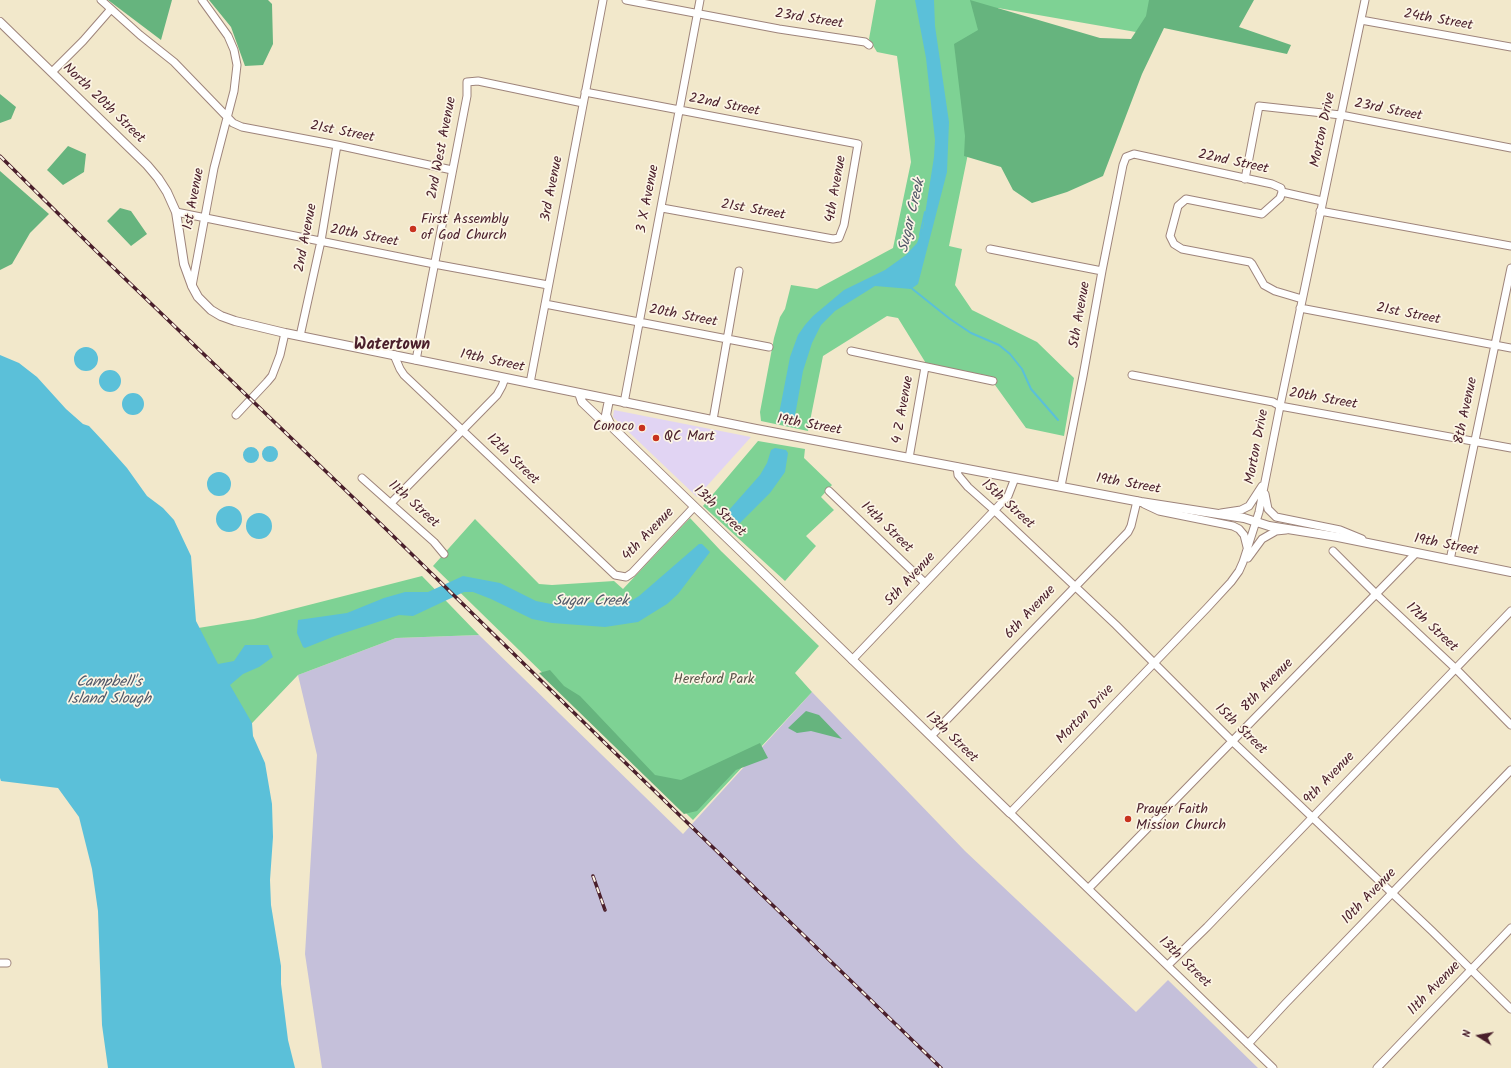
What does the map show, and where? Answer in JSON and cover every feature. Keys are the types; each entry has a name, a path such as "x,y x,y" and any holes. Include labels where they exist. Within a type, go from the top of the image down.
{"main road":[{"name":"North 20th Street","path":"0,22 147,165 167,192 176,212"},
{"name":"19th Street","path":"176,212 184,264 192,286 203,303 221,316 252,326 624,403 1139,501 1220,513 1244,518 1269,526 1338,537 1415,554 1511,572"},
{"name":"13th Street","path":"579,394 582,402 604,422 611,426 1010,813"},
{"path":"609,400 606,415 611,426"}],"street":[{"name":"21st Street","path":"101,0 140,35 174,62 197,84 233,123 242,127 337,145 452,170"},
{"name":"1st Avenue","path":"192,286 214,168 234,90 237,65 234,50 221,25 202,0"},
{"name":"3rd Avenue","path":"530,383 603,0"},
{"name":"23rd Street","path":"626,0 779,29 865,42 869,45"},
{"name":"3 X Avenue","path":"624,403 638,322 662,208 700,0"},
{"name":"Morton Drive","path":"1010,813 1207,608 1239,571 1247,552 1259,512 1364,0"},
{"path":"52,72 83,41 111,9"},
{"name":"24th Street","path":"1361,20 1511,47"},
{"name":"2nd West Avenue","path":"416,360 467,96 467,82 478,81 583,103"},
{"name":"22nd Street","path":"585,92 858,144"},
{"name":"23rd Street","path":"1245,179 1259,106 1340,115 1511,148"},
{"name":"4th Avenue","path":"839,238 844,225 858,144"},
{"name":"2nd Avenue","path":"300,336 321,242 337,145"},
{"name":"22nd Street","path":"1134,154 1277,186 1281,188 1282,192 1322,201"},
{"name":"5th Avenue","path":"1061,486 1084,376 1102,271 1123,165 1126,157 1134,154"},
{"path":"1282,192 1280,198 1262,214 1186,200 1178,206 1170,236 1172,241 1178,247 1250,262 1264,285 1275,291 1302,298"},
{"name":"21st Street","path":"662,208 833,239 839,238"},
{"path":"1320,211 1511,246"},
{"name":"20th Street","path":"176,212 321,242 548,285"},
{"path":"990,249 1102,271"},
{"name":"8th Avenue","path":"1450,560 1511,268"},
{"path":"713,420 739,271"},
{"name":"20th Street","path":"545,304 769,347"},
{"name":"21st Street","path":"1300,308 1511,348"},
{"path":"236,415 272,376 280,355 284,333"},
{"path":"851,351 993,381"},
{"name":"12th Street","path":"394,355 404,376 609,570 619,577"},
{"name":"4 Z Avenue","path":"909,458 925,367"},
{"name":"20th Street","path":"1132,375 1273,402 1280,406 1511,448"},
{"path":"391,503 498,393 504,378"},
{"name":"15th Street","path":"957,467 960,478 1116,625 1232,741 1392,892 1511,1009"},
{"name":"11th Street","path":"362,478 434,542 444,554"},
{"name":"5th Avenue","path":"852,660 995,511 1008,496 1015,478"},
{"path":"1220,513 1240,510 1249,506 1264,484"},
{"path":"1264,484 1265,502 1268,509 1276,517 1340,530 1377,546"},
{"name":"14th Street","path":"829,491 925,583"},
{"path":"1139,501 1159,511 1236,527 1246,538 1247,552"},
{"name":"6th Avenue","path":"931,736 1128,532 1139,501"},
{"name":"4th Avenue","path":"619,577 626,577 632,573 694,506"},
{"path":"1239,571 1262,539 1276,531 1289,530"},
{"name":"17th Street","path":"1332,551 1456,669 1511,725"},
{"name":"8th Avenue","path":"1089,888 1375,593 1415,554"},
{"name":"9th Avenue","path":"1168,965 1207,927 1312,816 1511,611"},
{"name":"10th Avenue","path":"1248,1044 1392,892 1511,770"},
{"name":"13th Street","path":"1010,813 1273,1068"},
{"name":"11th Avenue","path":"1377,1068 1511,928"}],"shaded area":[{"path":"614,410 751,437 697,497 613,417"},
{"path":"479,635 683,834 812,692 965,851 1136,1012 1168,980 1258,1068 322,1068 305,954 317,755 298,675 396,638"}],"green space":[{"path":"108,0 172,0 161,40"},
{"path":"209,0 268,0 272,4 273,44 263,65 245,66 231,27"},
{"path":"876,0 1160,0 1153,35 998,8 949,246 962,249 955,285 972,310 1037,342 1074,378 1064,436 1026,428 990,378 927,365 898,318 887,316 823,356 808,431 761,421 760,412 774,338 780,317 785,309 791,285 817,289 893,248 911,162 897,56 877,52 869,39"},
{"path":"970,0 1100,38 1131,39 1146,16 1149,0 1254,0 1239,27 1291,45 1287,54 1164,28 1142,74 1103,176 1067,192 1032,203 1013,190 1001,167 964,156 965,136 954,44 978,30"},
{"path":"0,94 16,107 11,119 0,123"},
{"path":"68,146 86,154 84,172 63,185 47,170"},
{"path":"0,171 49,214 30,233 12,264 0,270"},
{"path":"120,208 131,211 147,234 131,246 107,221"},
{"path":"758,441 805,449 804,458 832,485 821,497 834,510 806,536 816,546 785,581 703,506"},
{"name":"Hereford Park","path":"690,518 721,551 819,646 795,673 812,692 693,820 433,566 475,519 539,584 552,585 614,581 623,589"},
{"path":"422,576 479,635 396,638 298,675 234,742 192,629 254,619"},
{"path":"550,670 564,686 580,696 655,775 681,780 760,743 768,758 736,770 697,811 684,814 539,673"},
{"path":"806,711 819,715 842,739 811,731 797,733 788,728"}],"water":[{"name":"Sugar Creek","path":"915,0 934,0 935,26 949,122 947,172 918,284 911,289 875,286 835,311 821,325 812,343 803,371 794,421 791,423 780,421 778,419 790,357 798,335 805,325 813,316 844,290 885,270 906,255 917,243 923,227 934,157 935,140 926,58"},
{"path":"86,347 95,350 98,359 95,368 86,371 77,368 74,359 77,350"},
{"name":"Campbell's Island Slough","path":"0,355 19,363 37,377 66,409 83,424 89,426 127,468 147,496 163,508 174,520 191,556 196,621 218,664 234,661 245,645 268,645 273,657 259,667 243,674 230,685 252,723 253,736 265,763 272,804 273,837 270,880 271,905 281,966 281,984 288,1040 295,1068 108,1068 102,1025 98,911 92,869 79,817 58,788 1,781 0,778"},
{"path":"110,370 118,373 121,381 118,389 110,392 102,389 99,381 102,373"},
{"path":"133,393 141,396 144,404 141,412 133,415 125,412 122,404 125,396"},
{"path":"270,446 277,451 278,454 273,461 270,462 263,457 262,454 267,447"},
{"path":"251,447 258,452 259,455 254,462 251,463 244,458 243,455 248,448"},
{"path":"775,448 786,450 788,453 785,472 770,493 740,523 737,523 729,515 729,510 760,475 767,463 771,450"},
{"path":"219,472 228,475 231,484 228,493 219,496 210,493 207,484 210,475"},
{"path":"229,506 238,510 242,519 238,528 229,532 220,528 216,519 220,510"},
{"path":"259,513 268,517 272,526 268,535 259,539 250,535 246,526 250,517"},
{"name":"Sugar Creek","path":"699,544 702,544 710,552 678,594 667,604 638,622 605,627 552,623 532,619 473,592 464,592 413,616 399,615 335,636 305,648 303,647 297,633 298,620 347,613 384,598 405,592 428,592 463,576 500,583 536,601 551,604 631,601 639,596"}],"waterway":[{"name":"Sugar Creek","path":"920,235 925,212"},
{"path":"910,287 950,319 971,333 999,345 1010,354 1022,369 1031,389 1058,420"}],"railway":[{"path":"0,156 92,247 387,530 941,1068"},
{"path":"593,876 605,910"}],"place":[{"name":"First Assembly of God Church","path":"413,229"},
{"name":"Conoco","path":"642,428"},
{"name":"QC Mart","path":"656,438"},
{"name":"Prayer Faith Mission Church","path":"1128,819"}],"district":[{"name":"Watertown","path":"392,346"}]}
